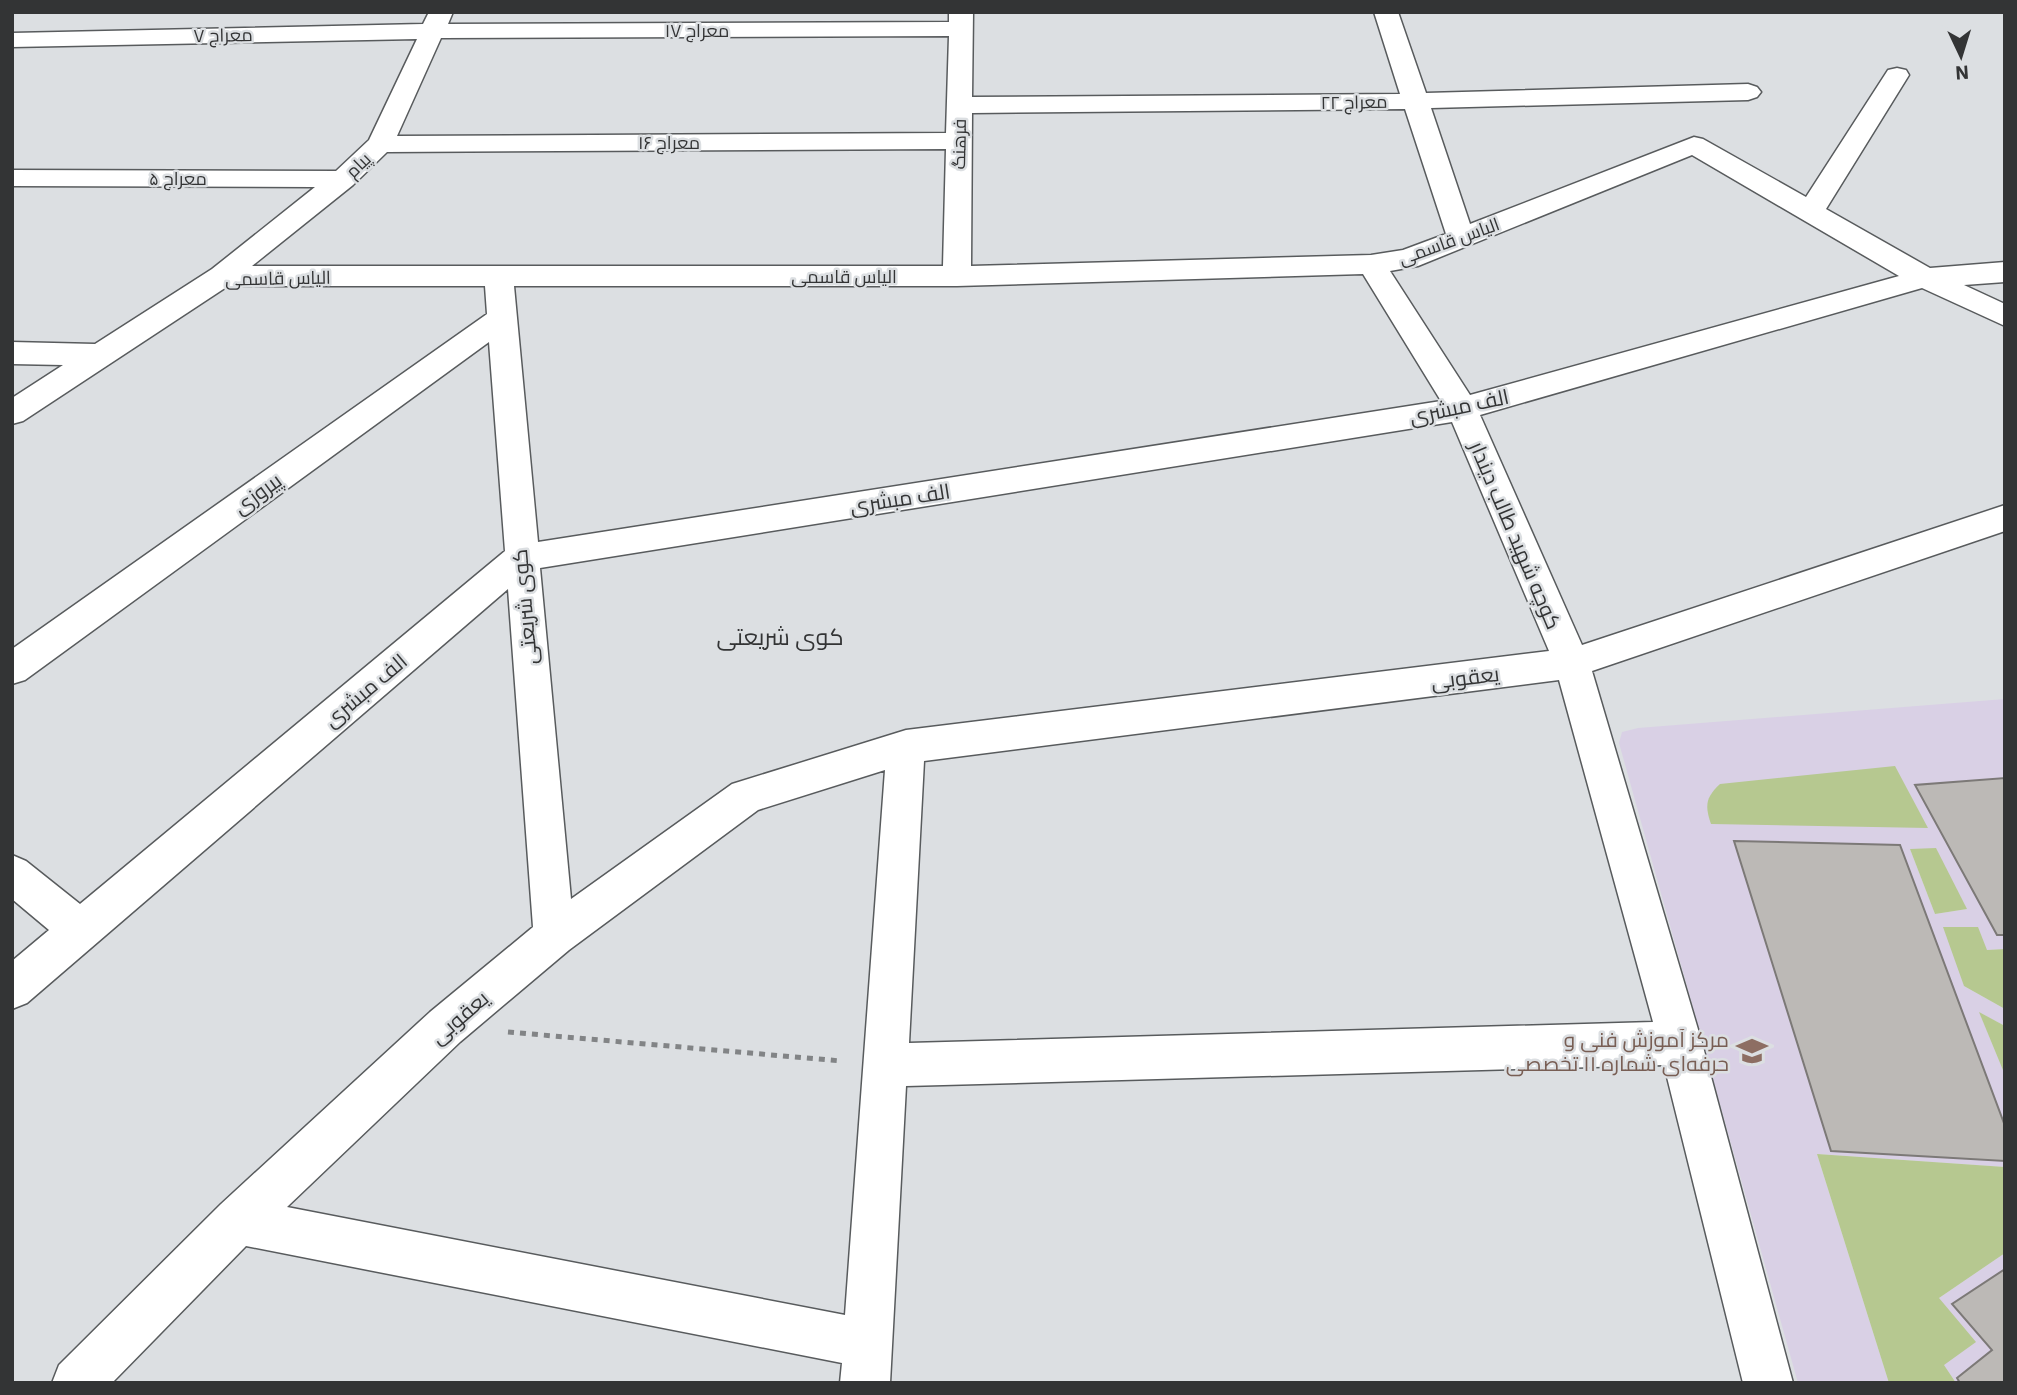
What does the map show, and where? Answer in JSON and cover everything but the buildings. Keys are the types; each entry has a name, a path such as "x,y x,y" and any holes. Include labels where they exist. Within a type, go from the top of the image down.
{"street":[{"path":"1386,12 1461,238"},
{"name":"معراج ۱۷","path":"437,21 960,21"},
{"name":"معراج ۷","path":"12,40 437,21"},
{"name":"پیام","path":"222,276 343,179 380,144 437,21"},
{"name":"فرهنگ","path":"957,276 960,21"},
{"path":"1897,75 1810,212 1925,278 2005,316"},
{"name":"معراج ۲۲","path":"959,105 1415,101 1748,92"},
{"name":"معراج ۱۶","path":"380,144 959,141"},
{"name":"الیاس قاسمی","path":"12,413 222,276 957,276 1371,264 1408,259 1695,145 1810,212"},
{"name":"معراج ۵","path":"12,177 343,179"},
{"name":"کوچه شهید طالب دیندار","path":"1371,264 1462,409 1572,663 1680,1043 1768,1383"},
{"name":"الف مبشری","path":"12,988 520,558 1462,409 1925,278 2005,272"},
{"name":"کوی شریعتی","path":"499,278 520,558 554,936"},
{"name":"پیروزی","path":"12,669 502,318"},
{"path":"12,353 103,355"},
{"name":"یعقوبی","path":"77,1383 238,1221 445,1027 554,936 746,796 905,747 1572,663 2005,518"},
{"path":"238,1221 866,1363 887,1065 905,747"},
{"path":"12,874 81,930"},
{"path":"887,1065 1680,1043"}],"path":[{"path":"445,1027 887,1065"}],"shaded area":[{"name":"مرکز آموزش فنی و حرفه‌ای شماره ۱۱ تخصصی","path":"2005,699 2005,778 1916,786 1997,935 2005,935 2005,949 1987,950 1964,986 2005,1009 2005,1026 1980,1013 2005,1075 2005,1126 1900,845 1734,842 1831,1151 2005,1161 2005,1167 1817,1154 1889,1383 1798,1383 1619,743 1622,732 1638,728","holes":["1911,849 1967,909 1935,914"]},
{"path":"2005,1253 2005,1269 1952,1304 1992,1350 1957,1378 1960,1383 1956,1383 1944,1365 1939,1298"}],"green space":[{"path":"1895,766 1928,828 1711,824 1709,818 1709,798 1720,784"},
{"path":"1936,848 1967,909 1935,914 1910,849"},
{"path":"1943,927 1978,927 1987,950 2005,949 2005,1009 1964,986"},
{"path":"1979,1012 2005,1026 2005,1075"},
{"path":"1817,1154 2005,1167 2005,1253 1939,1298 1976,1342 1944,1365 1956,1383 1889,1383"}],"place":[{"name":"مرکز آموزش فنی و حرفه‌ای شماره ۱۱ تخصصی","path":"1752,1051"}],"district":[{"name":"کوی شریعتی","path":"780,636"}]}
